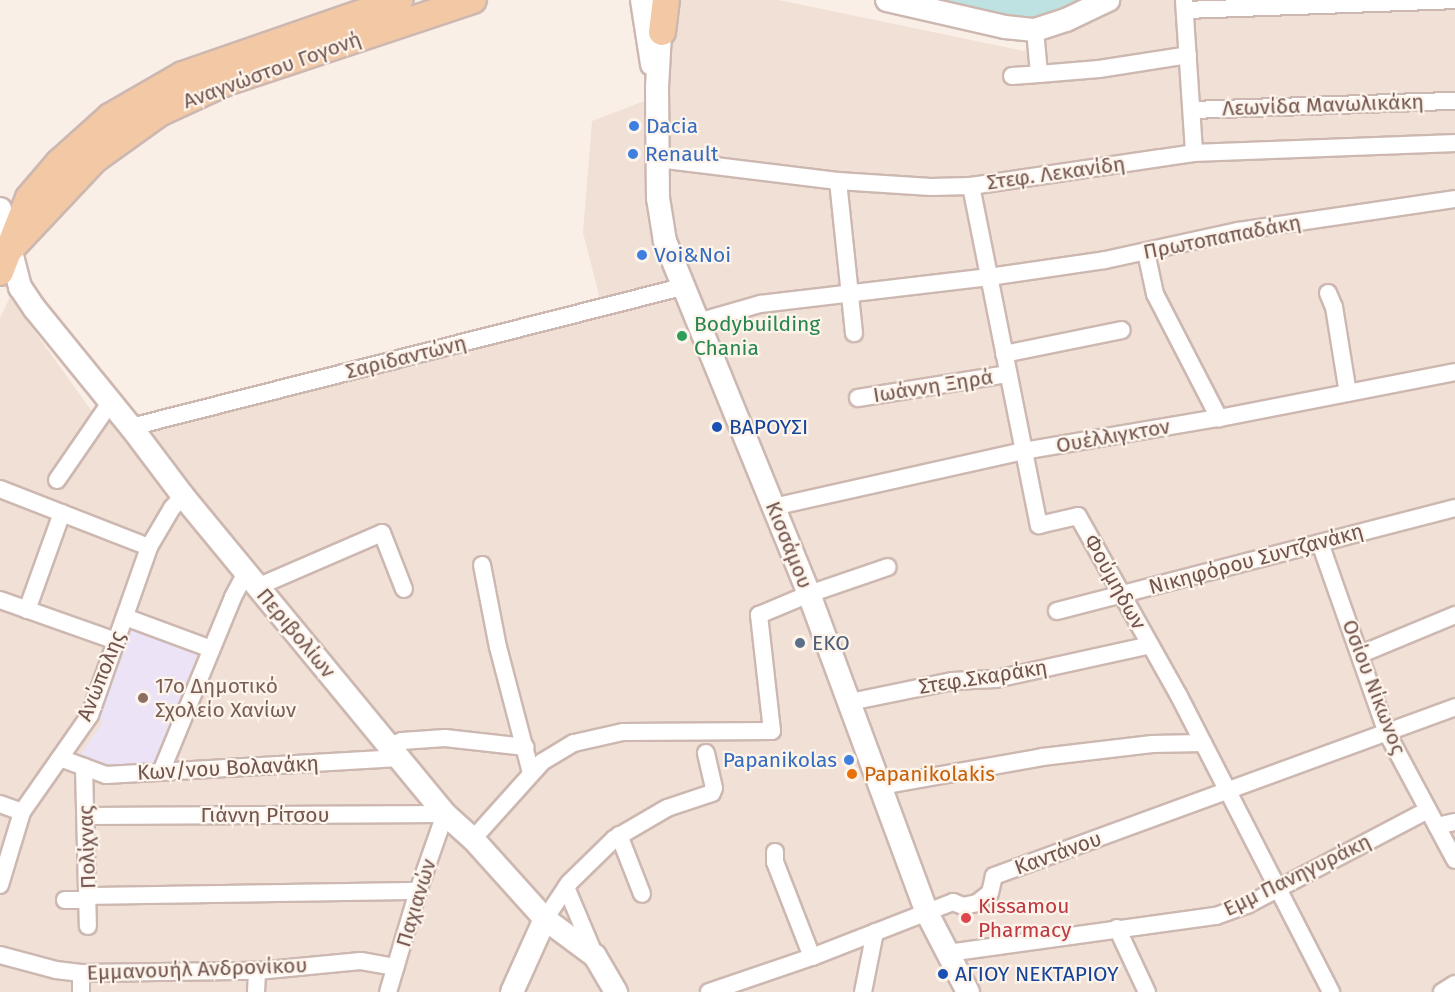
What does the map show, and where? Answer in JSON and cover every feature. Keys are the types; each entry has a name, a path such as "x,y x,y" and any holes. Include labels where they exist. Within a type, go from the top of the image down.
{"main road":[{"name":"Αναγνώστου Γογονή","path":"0,272 12,247 22,212 39,184 81,141 128,106 183,75 219,60 399,0"},
{"name":"Αναγνώστου Γογονή","path":"12,247 95,159 127,133 159,113 226,82 473,0"},
{"name":"Κισσάμου","path":"642,0 645,33 657,87"},
{"name":"Κισσάμου","path":"660,0 662,32 657,87 659,215 682,286 809,594 927,913 968,992"},
{"path":"662,32 666,0"},
{"path":"887,0 1005,27 1035,30 1066,20 1108,0"},
{"name":"Περιβολίων","path":"0,209 12,247 22,292 251,580 445,814 473,839 545,919 595,956 616,992"},
{"path":"512,992 545,919"}],"street":[{"path":"1194,153 1185,5 1455,0"},
{"path":"1035,30 1039,74"},
{"path":"1012,76 1099,69 1188,55"},
{"name":"Λεωνίδα Μανωλικάκη","path":"1192,110 1455,101"},
{"name":"Στεφ. Λεκανίδη","path":"658,159 838,181 931,187 971,186 1194,153 1455,143"},
{"path":"838,181 854,333"},
{"name":"Φούμηδων","path":"971,186 1039,525 1078,516 1203,743 1225,790 1331,992"},
{"name":"Πρωτοπαπαδάκη","path":"698,322 760,304 989,277 1146,252 1191,239 1455,199"},
{"path":"1146,252 1155,294 1219,418"},
{"name":"Σαριδαντώνη","path":"131,427 682,286"},
{"path":"1328,293 1334,308 1348,393"},
{"path":"1004,354 1122,330"},
{"name":"Ουέλλιγκτον","path":"773,507 1023,451 1219,418 1455,372"},
{"name":"Ιωάννη Ξηρά","path":"858,398 1008,374"},
{"path":"57,480 110,403"},
{"path":"0,489 149,548"},
{"name":"Ανώπολης","path":"0,885 22,812 90,715 149,548 172,508 183,496"},
{"name":"Νικηφόρου Συντζανάκη","path":"1056,611 1455,508"},
{"path":"27,610 62,513"},
{"path":"161,772 211,649 251,580 382,534 404,590"},
{"name":"Οσίου Νίκωνος","path":"1320,543 1387,733 1455,860"},
{"path":"482,565 498,647 531,773"},
{"path":"473,839 542,762 574,743 614,733 772,731 759,615 809,594 888,567"},
{"path":"0,600 116,641"},
{"path":"1361,654 1455,615"},
{"path":"125,617 211,649"},
{"name":"Στεφ.Σκαράκη","path":"850,702 952,681 996,679 1150,645"},
{"name":"Καντάνου","path":"709,992 812,957 953,902 963,906 977,903 990,893 994,876 1455,707"},
{"name":"Κων/νου Βολανάκη","path":"60,759 106,776 395,752 402,741 445,738 525,747"},
{"path":"880,786 1042,757 1152,744 1203,743"},
{"path":"545,919 566,887 595,855 619,835 667,808 712,793 714,788 706,753"},
{"name":"Πολίχνας","path":"84,767 88,926"},
{"path":"0,804 22,812"},
{"name":"Εμμ Πανηγυράκη","path":"948,953 1216,916 1247,905 1428,810"},
{"name":"Γιάννη Ρίτσου","path":"86,816 445,814"},
{"name":"Παχιανών","path":"388,992 418,891 445,814"},
{"path":"1437,826 1455,822"},
{"path":"619,835 642,894"},
{"path":"775,852 775,862 812,957"},
{"path":"566,887 595,956"},
{"path":"65,900 84,900 88,896 418,891"},
{"path":"1118,928 1147,992"},
{"path":"863,992 875,932"},
{"name":"Εμμανουήλ Ανδρονίκου","path":"0,955 56,970 81,972 257,971 361,961 395,967"},
{"path":"256,992 257,971"},
{"path":"81,972 81,992"},
{"path":"1442,992 1455,984"}],"shaded area":[{"path":"680,0 779,0 1024,51 1120,0 1455,0 1455,992 0,992 0,318 10,297 101,424 600,299 583,233 592,121 655,97"},
{"name":"17ο Δημοτικό Σχολείο Χανίων","path":"129,625 199,651 153,766 107,768 78,758 103,722 98,719"}],"water":[{"path":"912,0 1091,0 1036,20 1012,22"}],"place":[{"name":"Dacia","path":"634,126"},
{"name":"Renault","path":"633,154"},
{"name":"Voi&Noi","path":"642,255"},
{"name":"Bodybuilding Chania","path":"682,336"},
{"name":"ΒΑΡΟΥΣΙ","path":"717,427"},
{"name":"EKO","path":"800,643"},
{"name":"17ο Δημοτικό Σχολείο Χανίων","path":"143,698"},
{"name":"Papanikolas","path":"849,760"},
{"name":"Papanikolakis","path":"852,774"},
{"name":"Kissamou Pharmacy","path":"966,918"},
{"name":"ΑΓΙΟΥ ΝΕΚΤΑΡΙΟΥ","path":"943,974"}]}
